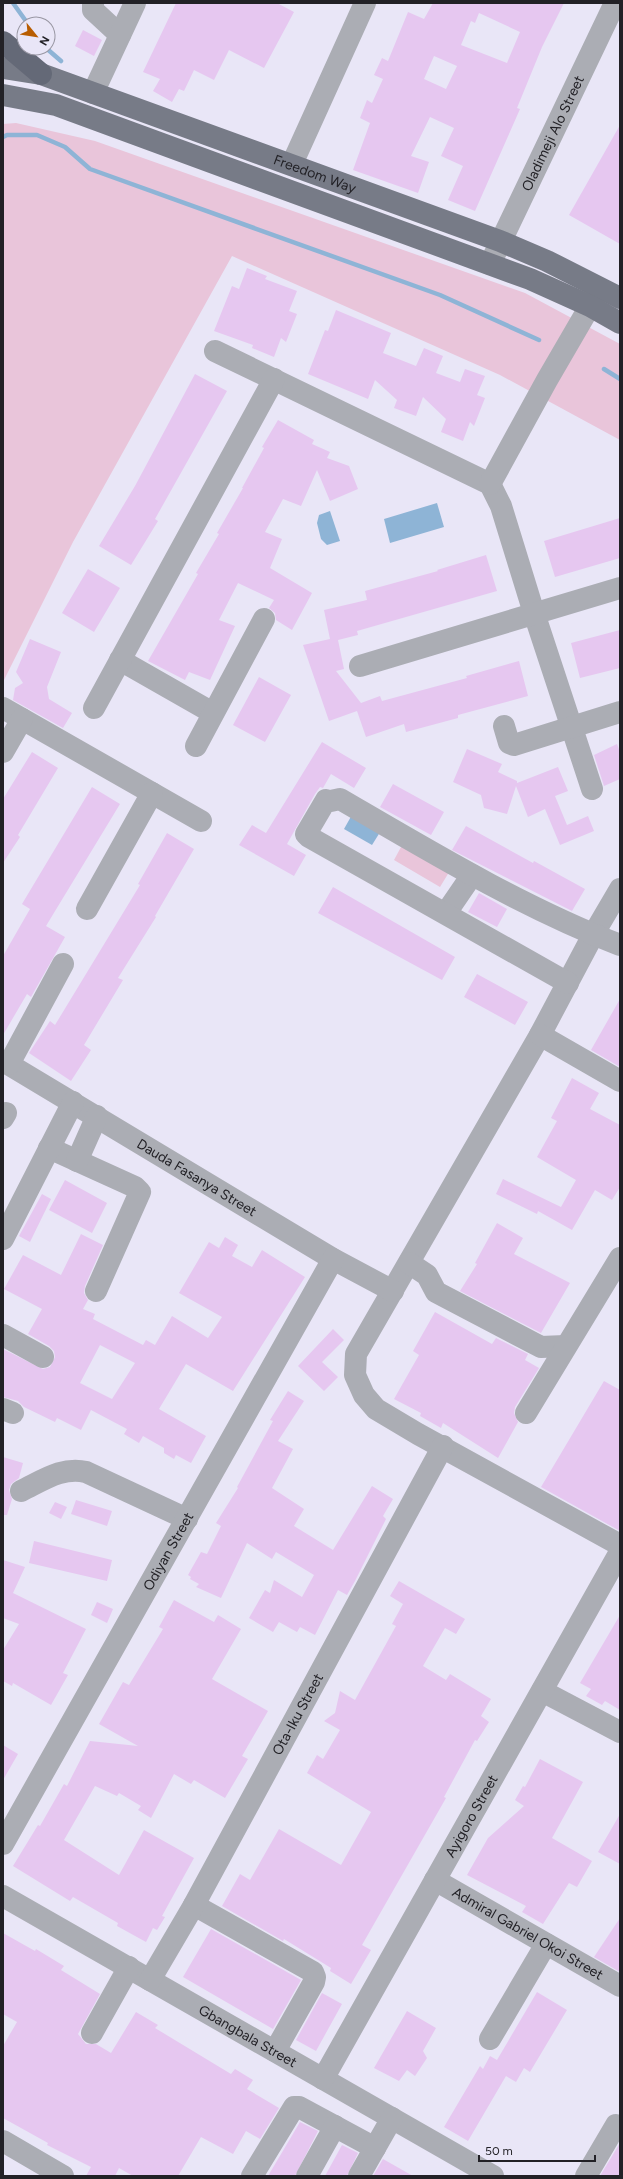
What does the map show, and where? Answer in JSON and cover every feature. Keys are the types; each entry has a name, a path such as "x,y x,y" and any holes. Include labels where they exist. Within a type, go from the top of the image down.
{"highway":[{"path":"3,42 41,74"}],"main road":[{"name":"Freedom Way","path":"3,68 41,74 292,164 500,241 547,261 620,298"},
{"name":"Freedom Way","path":"3,95 56,105 490,264 554,289 590,306 620,323"}],"street":[{"path":"93,3 93,10 120,35"},
{"path":"93,93 135,3"},
{"path":"292,164 365,3"},
{"name":"Oladimeji Alo Street","path":"490,264 615,3"},
{"path":"490,484 546,380 590,306"},
{"path":"215,351 490,484 501,506 534,613 592,789"},
{"path":"94,708 274,379"},
{"path":"360,666 620,588"},
{"path":"196,746 264,619"},
{"path":"120,660 213,713"},
{"path":"3,708 202,821"},
{"path":"504,726 509,743 512,745 620,712"},
{"path":"3,752 22,719"},
{"path":"87,910 152,793"},
{"path":"568,983 446,913 309,838 306,834 326,800 326,802 340,799 472,875 620,945"},
{"path":"446,913 472,875"},
{"path":"620,889 540,1035 356,1354 355,1375 364,1395 376,1409 620,1545"},
{"path":"6,1062 63,964"},
{"path":"540,1035 620,1081"},
{"name":"Dauda Fasanya Street","path":"6,1062 334,1259 393,1292"},
{"path":"3,1240 73,1102"},
{"path":"77,1161 97,1116"},
{"path":"49,1148 135,1187 140,1192 96,1291"},
{"path":"526,1413 565,1346 573,1339 620,1258"},
{"name":"Odiyan Street","path":"3,1844 334,1259"},
{"path":"409,1263 427,1276 436,1292 541,1347 565,1346"},
{"path":"3,1335 43,1357"},
{"name":"Ota-Iku Street","path":"150,1980 194,1905 443,1446"},
{"path":"21,1491 64,1471 76,1470 86,1472 187,1519"},
{"name":"Ayigoro Street","path":"323,2079 620,1552"},
{"path":"542,1691 620,1732"},
{"name":"Admiral Gabriel Okoi Street","path":"435,1880 620,1986"},
{"name":"Gbangbala Street","path":"3,1896 275,2050 493,2176"},
{"path":"194,1905 313,1972 315,1977 314,1982 275,2050"},
{"path":"490,2040 546,1944"},
{"path":"92,2033 129,1967"},
{"path":"252,2176 294,2107 299,2107 375,2148"},
{"path":"359,2176 392,2118"},
{"path":"586,2176 616,2125"},
{"path":"307,2176 335,2126"},
{"path":"3,2141 63,2176"}],"shaded area":[{"path":"16,123 95,141 525,293 620,344 620,440 500,375 232,256 73,542 3,682 3,124"},
{"path":"407,836 454,864 440,887 394,860"}],"water":[{"path":"437,503 444,527 390,543 384,519"},
{"path":"330,511 340,541 327,545 321,539 317,523 319,515"},
{"path":"353,813 382,829 372,845 344,829"}],"building":[{"path":"176,3 277,3 294,12 264,68 229,50 214,80 194,70 184,91 179,89 172,102 153,91 160,79 143,72"},
{"path":"433,3 564,3 542,47 517,108 520,109 475,211 448,200 463,166 441,156 454,128 430,117 411,156 429,162 418,193 353,170 370,123 360,118 367,100 372,103 383,79 374,75 382,58 388,61 408,12 424,19","holes":["479,13 520,32 507,63 461,45 471,21 475,23","434,56 457,66 446,89 424,79"]},
{"path":"83,30 102,40 94,56 75,46"},
{"path":"620,125 620,244 569,215"},
{"path":"247,268 267,276 265,279 297,291 289,311 297,314 286,342 281,338 274,357 252,348 253,345 214,331 232,286 239,289"},
{"path":"336,310 391,333 383,353 416,366 424,348 443,356 436,373 460,382 465,369 485,376 477,395 485,398 474,426 470,422 463,441 441,432 446,419 423,397 416,416 394,408 397,400 375,380 368,399 308,374 325,330 328,331"},
{"path":"195,374 227,391 155,519 158,521 131,565 99,546 135,486"},
{"path":"278,420 314,440 312,444 330,452 327,458 349,466 358,489 330,501 317,470 301,506 283,499 265,532 282,539 270,568 312,593 292,630 276,620 275,613 269,608 274,600 238,583 219,620 235,626 210,680 189,672 185,680 148,661 198,574 196,573 219,534 217,533 243,488 264,448 262,447"},
{"path":"620,518 620,558 555,577 544,541"},
{"path":"486,555 497,591 357,631 358,635 338,640 344,669 336,671 361,703 380,696 382,701 467,678 466,676 519,661 528,696 458,715 458,718 406,732 404,724 366,737 357,711 329,721 303,645 330,639 324,610 367,600 365,591 438,571 437,570"},
{"path":"88,569 120,588 94,632 62,613"},
{"path":"620,630 620,668 580,678 571,643"},
{"path":"30,639 61,652 47,687 49,699 72,713 63,728 13,700 15,688 23,683 16,672"},
{"path":"259,677 291,695 265,742 233,725"},
{"path":"322,742 366,768 354,788 331,774 323,788 320,787 315,794 287,844 306,855 294,876 239,845 252,825 266,833"},
{"path":"617,744 620,752 620,779 604,786 594,755"},
{"path":"467,749 502,764 498,772 517,781 517,783 558,767 568,791 555,796 567,825 588,816 594,831 560,845 545,809 528,817 516,786 507,814 484,808 481,795 453,782"},
{"path":"32,752 58,768 18,835 20,837 3,863 3,799"},
{"path":"393,784 444,812 431,835 380,807"},
{"path":"92,787 120,804 46,926 65,937 31,997 27,994 3,1035 3,956 30,909 22,904"},
{"path":"466,826 533,863 534,861 585,889 572,911 452,850"},
{"path":"167,833 194,849 155,916 156,917 118,978 123,980 84,1045 91,1050 71,1081 29,1053 50,1021 55,1025 140,885 138,884"},
{"path":"333,887 455,957 442,980 318,913"},
{"path":"479,893 507,909 497,927 468,912"},
{"path":"477,974 528,1002 515,1025 464,997"},
{"path":"620,999 620,1067 591,1050"},
{"path":"572,1078 599,1093 590,1109 620,1125 620,1187 612,1200 595,1190 572,1230 538,1211 537,1214 496,1194 503,1179 561,1207 576,1180 537,1157 557,1121 551,1118"},
{"path":"65,1180 107,1203 92,1233 49,1210"},
{"path":"42,1194 51,1199 30,1242 19,1236"},
{"path":"497,1223 523,1238 514,1254 570,1283 541,1333 460,1291 477,1264 475,1263"},
{"path":"81,1234 103,1245 85,1286 84,1293 88,1300 83,1309 95,1314 93,1319 143,1345 146,1340 155,1345 172,1316 208,1338 222,1317 179,1293 209,1242 219,1248 225,1237 238,1245 232,1256 252,1267 262,1250 305,1277 233,1391 186,1364 159,1409 206,1436 191,1463 176,1455 174,1459 164,1453 164,1448 143,1436 139,1443 124,1434 127,1429 91,1410 81,1430 57,1418 55,1422 24,1407 18,1401 3,1397 3,1349 43,1369 50,1367 55,1357 54,1351 49,1346 28,1334 42,1309 4,1289 23,1255 61,1275","holes":["100,1345 135,1363 112,1399 80,1383"]},
{"path":"435,1312 492,1344 496,1338 528,1354 525,1360 539,1368 515,1407 514,1413 518,1422 498,1458 443,1423 441,1428 420,1416 421,1413 394,1399 419,1355 413,1351"},
{"path":"333,1329 344,1340 322,1362 338,1377 324,1391 298,1366"},
{"path":"604,1381 620,1390 620,1531 541,1487"},
{"path":"288,1391 304,1401 278,1441 293,1449 272,1488 304,1509 294,1526 333,1550 372,1486 393,1499 383,1516 386,1519 347,1595 338,1590 315,1635 300,1627 297,1632 279,1622 273,1632 249,1618 265,1590 270,1593 274,1580 302,1597 314,1575 276,1552 272,1559 247,1543 221,1598 196,1587 199,1584 190,1579 191,1577 188,1575 201,1552 207,1554 221,1526 216,1523 238,1488 237,1487 273,1421 270,1420"},
{"path":"3,1457 23,1463 19,1478 11,1484 9,1490 12,1499 7,1515 3,1515"},
{"path":"76,1500 112,1511 107,1526 71,1514"},
{"path":"55,1502 67,1507 61,1519 49,1513"},
{"path":"34,1541 112,1560 107,1581 29,1563"},
{"path":"3,1560 25,1567 13,1593 86,1629 63,1673 68,1675 51,1705 13,1683 12,1686 3,1681 3,1650 19,1624 3,1618"},
{"path":"399,1581 465,1619 456,1634 445,1628 423,1666 446,1680 450,1674 491,1699 481,1716 489,1722 477,1741 475,1740 444,1797 446,1798 362,1945 371,1950 351,1984 330,1971 331,1968 284,1939 283,1941 222,1906 240,1874 250,1880 279,1829 341,1865 371,1812 307,1773 317,1755 323,1759 340,1730 324,1721 335,1713 340,1691 355,1700 396,1626 392,1624 403,1604 390,1596"},
{"path":"174,1600 214,1622 218,1615 241,1629 212,1679 268,1711 242,1756 248,1759 225,1798 194,1780 191,1784 174,1774 151,1818 138,1810 141,1806 119,1793 117,1796 95,1786 64,1840 119,1875 144,1830 194,1858 162,1916 165,1917 157,1930 153,1928 146,1942 117,1926 118,1923 73,1897 70,1901 13,1866 38,1825 40,1826 64,1784 67,1786 90,1741 138,1746 99,1724 123,1682 129,1685 163,1629 159,1627"},
{"path":"97,1602 113,1609 107,1623 91,1615"},
{"path":"620,1615 620,1710 605,1701 602,1705 586,1696 591,1689 580,1683"},
{"path":"3,1745 18,1754 3,1780"},
{"path":"540,1759 583,1782 552,1838 592,1861 577,1887 569,1883 543,1924 522,1912 526,1906 467,1875 488,1838 524,1806 515,1800 523,1786 525,1787"},
{"path":"620,1814 620,1864 598,1852"},
{"path":"620,1918 620,1972 594,1957"},
{"path":"211,1929 301,1980 273,2029 183,1977"},
{"path":"3,1933 35,1951 36,1949 64,1966 61,1970 100,1994 78,2034 86,2044 96,2044 111,2053 136,2012 158,2025 155,2028 231,2074 235,2069 253,2080 247,2089 279,2108 260,2139 246,2131 233,2154 201,2137 178,2176 133,2176 119,2168 115,2176 86,2176 91,2167 47,2145 48,2143 3,2118 3,2046 17,2022 3,2014"},
{"path":"537,1992 567,2010 530,2072 524,2068 516,2082 506,2076 468,2141 444,2127 480,2066 483,2069 490,2056 497,2060"},
{"path":"322,1993 342,2004 316,2051 296,2040"},
{"path":"407,2011 436,2028 423,2051 427,2058 415,2076 407,2070 399,2081 374,2068"},
{"path":"300,2122 318,2131 295,2176 268,2176"},
{"path":"620,2143 620,2176 600,2176"},
{"path":"342,2145 358,2153 347,2176 325,2176"},
{"path":"383,2159 413,2176 373,2176"}],"waterway":[{"path":"13,3 22,16"},
{"path":"55,56 61,61"},
{"path":"3,137 7,135 37,135 65,147 90,169 440,295 539,340"},
{"path":"604,369 620,379"}]}
